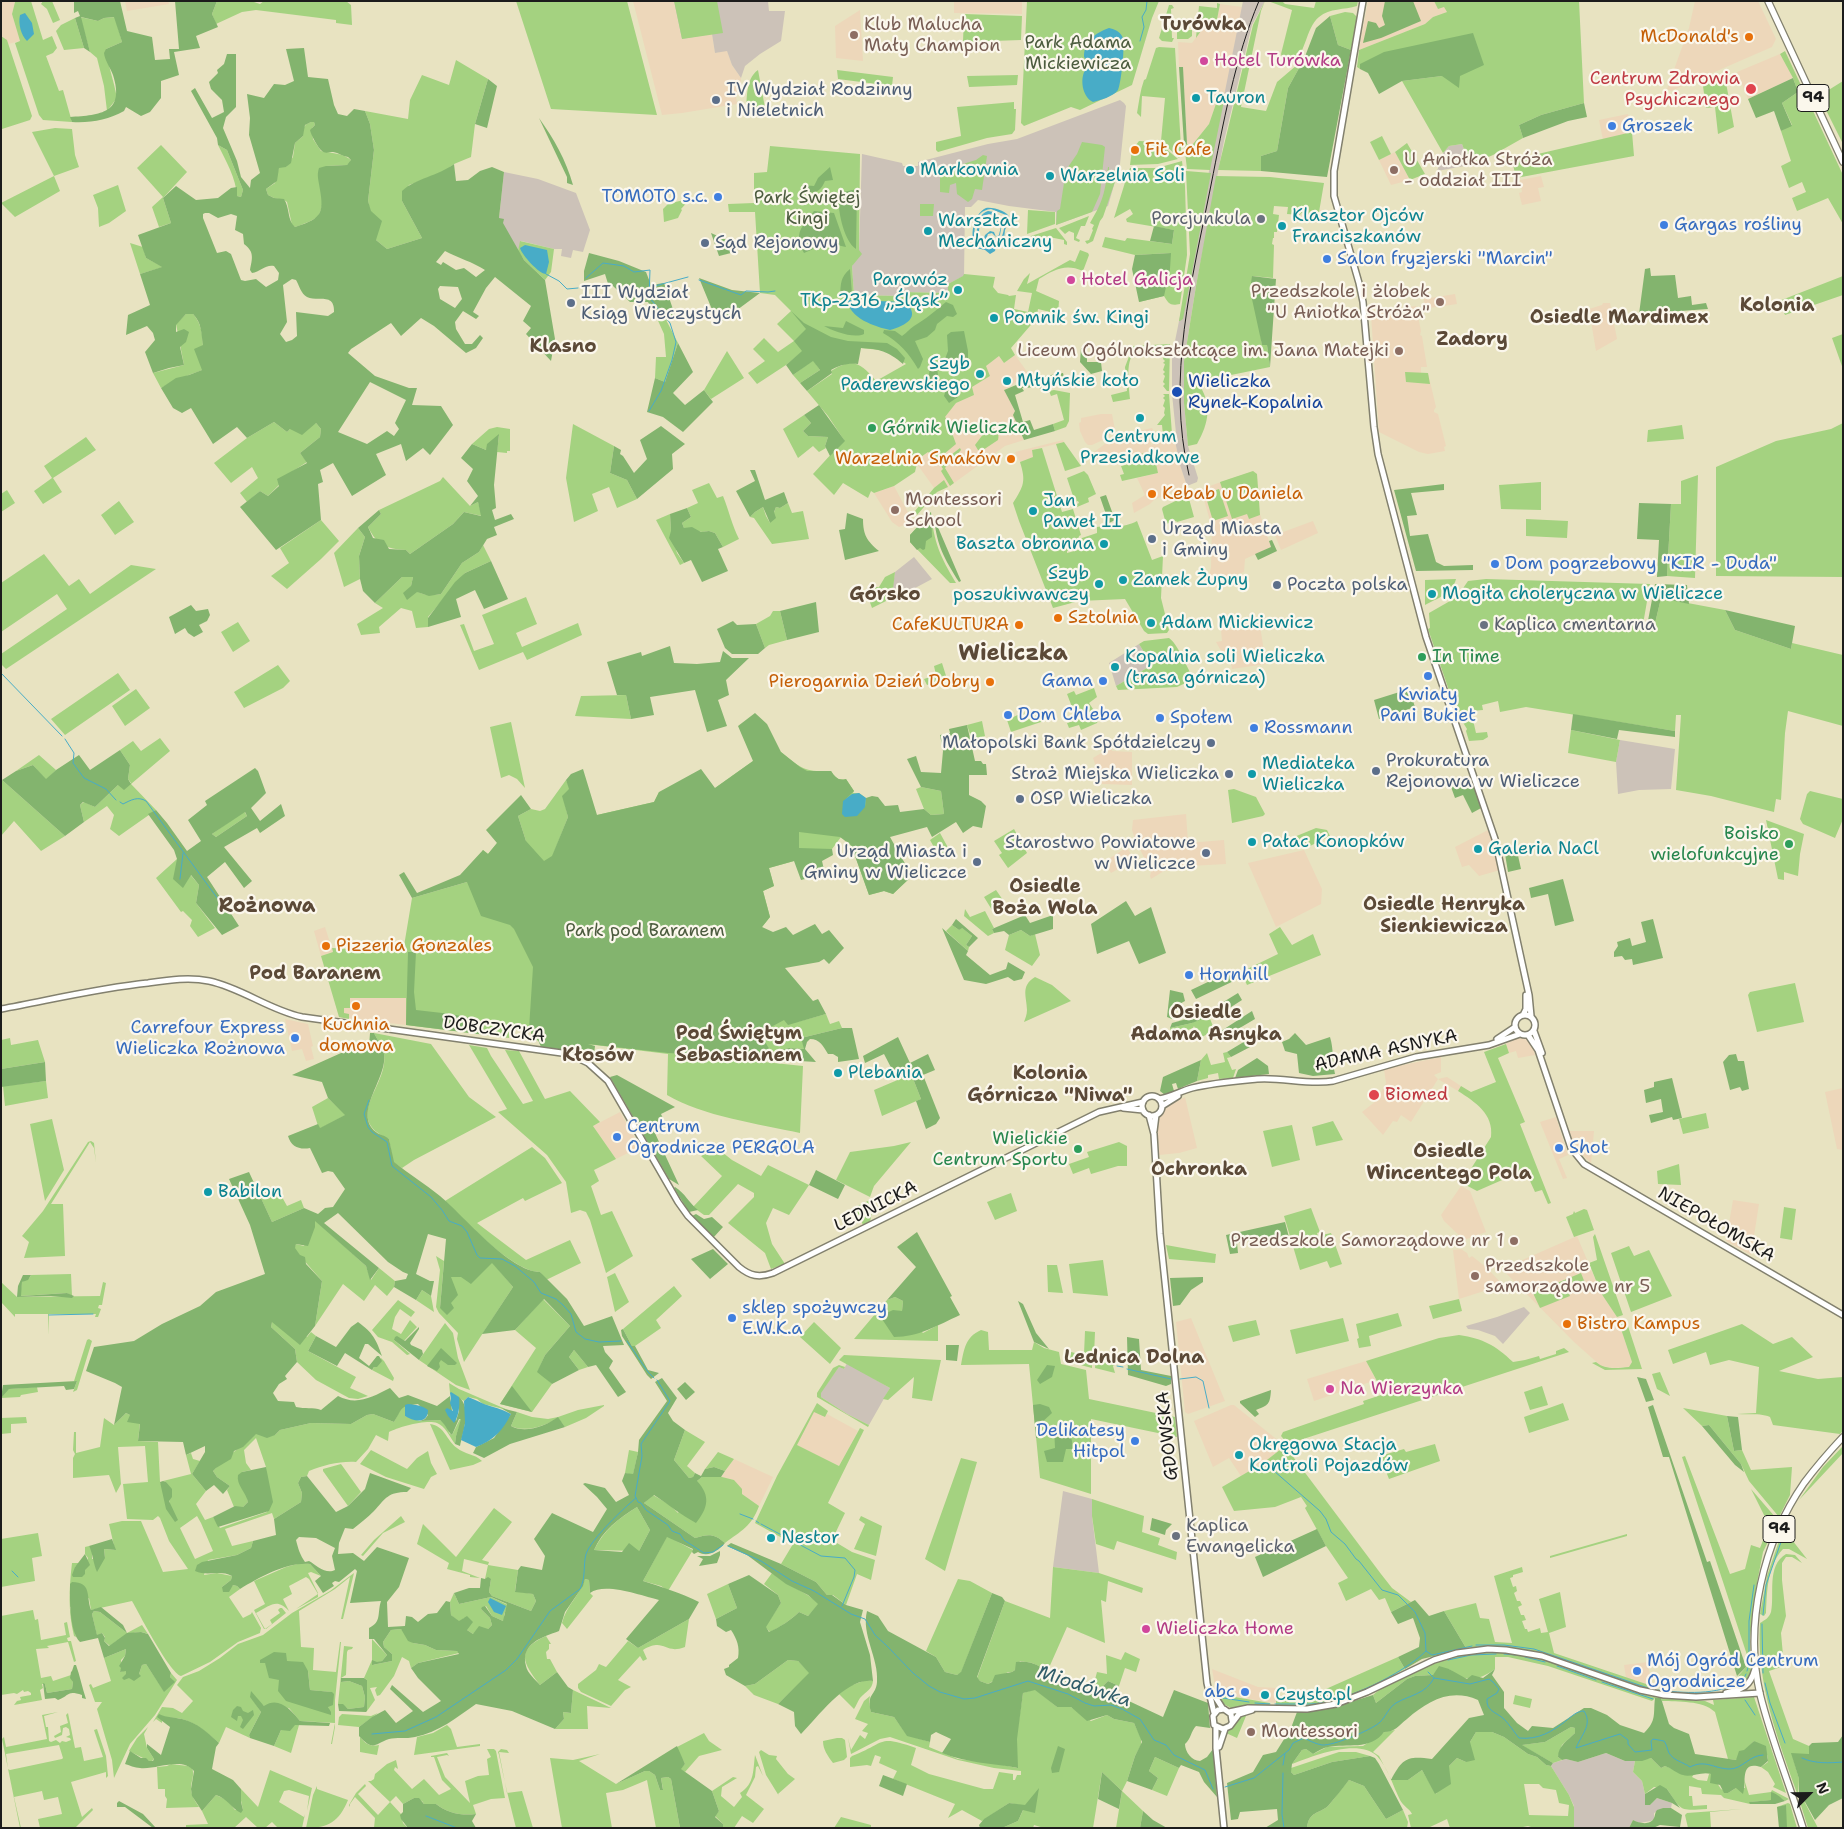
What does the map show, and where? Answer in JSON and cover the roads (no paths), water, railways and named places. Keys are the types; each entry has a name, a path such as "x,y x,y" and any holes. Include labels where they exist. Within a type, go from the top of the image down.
{"main road":[{"path":"1363,1 1334,171 1334,196 1362,291 1376,444 1426,638 1493,830 1530,1000 1531,1016 1535,1022 1534,1031 1541,1048 1544,1071"},
{"name":"94","path":"1768,1 1843,162"},
{"name":"DOBCZYCKA","path":"1,1009 102,989 181,979 200,980 221,984 290,1015 569,1054 588,1063 600,1072 612,1086 684,1211 731,1261 752,1275"},
{"path":"1526,982 1526,1008 1523,1015 1516,1020 1515,1028 1520,1034 1528,1035 1534,1031"},
{"path":"1523,1015 1531,1016"},
{"name":"ADAMA ASNYKA","path":"1480,1045 1501,1037 1515,1028"},
{"name":"ADAMA ASNYKA","path":"1162,1106 1186,1091 1203,1086 1260,1079 1327,1082 1408,1059 1496,1043 1520,1034"},
{"path":"1528,1035 1535,1044 1544,1071"},
{"name":"NIEPOŁOMSKA","path":"1544,1071 1570,1148 1577,1157 1593,1169 1843,1315"},
{"name":"ADAMA ASNYKA","path":"1159,1099 1180,1094"},
{"path":"1149,1096 1155,1096 1159,1099 1162,1106 1161,1111 1156,1115 1149,1115 1143,1110 1143,1102 1149,1096"},
{"name":"LEDNICKA","path":"752,1275 760,1276 772,1273 1082,1120 1105,1110 1143,1102"},
{"name":"LEDNICKA","path":"1120,1108 1143,1110"},
{"name":"GDOWSKA","path":"1149,1115 1154,1134"},
{"name":"GDOWSKA","path":"1156,1115 1154,1134 1160,1234 1208,1691 1214,1713"},
{"name":"94","path":"1803,1828 1768,1725 1760,1692 1756,1664 1755,1634 1758,1601 1766,1564 1782,1520 1803,1484 1843,1437"},
{"name":"94","path":"1829,1452 1843,1441"},
{"path":"1224,1828 1216,1728 1212,1719 1214,1713 1223,1709 1229,1712 1248,1708 1294,1710 1336,1704 1367,1692 1434,1660 1458,1653 1488,1649 1542,1656 1654,1694 1675,1696 1732,1695 1760,1692"},
{"path":"1718,1695 1744,1687 1751,1681 1756,1664"},
{"name":"GDOWSKA","path":"1207,1674 1213,1694 1223,1709"},
{"path":"1216,1728 1225,1729 1230,1726 1239,1714 1260,1709"},
{"path":"1229,1712 1232,1721"},
{"path":"1217,1758 1225,1729"}],"water":[{"path":"25,13 32,23 34,34 27,41 22,33 19,22 20,15"},
{"path":"1109,28 1119,33 1123,40 1123,63 1119,86 1113,95 1093,102 1086,95 1082,84 1086,68 1090,65 1084,57 1086,46 1091,38"},
{"path":"986,208 997,209 1007,214 1010,219 1005,230 1004,239 997,243 995,251 990,254 985,250 976,248 974,243 973,238 975,220 982,211","holes":["991,209 1006,215 1007,219 1001,238 999,240 989,238 985,246 980,248 974,242 976,221 981,213"]},
{"path":"988,211 994,212 998,215 998,222 1002,223 1000,235 997,238 996,237 992,233 988,234 984,244 980,245 977,242 977,228 979,220","holes":["989,214 997,216 997,222 1001,226 999,235 996,237 994,232 990,231 985,235 982,244 980,244 979,231 981,223 985,216"]},
{"path":"525,245 547,250 549,262 546,274 535,268 524,255 520,248"},
{"path":"848,300 905,302 910,307 912,316 910,320 901,326 890,330 884,329 858,317 849,306"},
{"path":"859,793 866,798 865,807 857,816 845,817 842,814 843,801 852,794"},
{"path":"451,1392 459,1397 459,1410 454,1423 445,1410 447,1408 453,1411 450,1403"},
{"path":"468,1397 511,1414 497,1434 476,1447 461,1440 465,1423 464,1401"},
{"path":"405,1405 421,1406 428,1410 426,1418 423,1420 412,1420 405,1416"},
{"path":"490,1598 506,1606 502,1615 494,1612 488,1602"}],"waterway":[{"path":"1140,41 1144,27 1142,17 1146,10 1147,1"},
{"path":"586,278 603,263 624,266 634,272 650,270 649,297 670,323 676,342 661,391 649,411"},
{"path":"546,274 559,281 567,289 578,288"},
{"path":"651,287 688,277"},
{"path":"699,280 741,295 746,291 775,291"},
{"path":"1,673 62,736"},
{"path":"65,739 74,753 73,763 84,778 106,789 116,800"},
{"path":"120,802 123,804 137,799 146,801 218,899"},
{"path":"180,879 183,853"},
{"name":"Miodówka","path":"369,1100 364,1114 368,1127 387,1142 392,1166 431,1197 449,1221 462,1226 480,1258 502,1259 515,1266 534,1282 541,1293 556,1299 563,1305 571,1314 576,1332 585,1339 599,1342 621,1341"},
{"path":"49,1315 93,1314"},
{"name":"Miodówka","path":"627,1341 654,1378"},
{"path":"1117,1366 1123,1367"},
{"path":"1127,1369 1171,1379"},
{"path":"1180,1379 1196,1377 1203,1381 1209,1408"},
{"name":"Miodówka","path":"657,1380 670,1401 641,1444 642,1456 635,1496 646,1510 704,1553 713,1552 723,1545"},
{"path":"1266,1464 1320,1511 1326,1519 1331,1532 1345,1544 1382,1590 1398,1595 1415,1612 1425,1633 1426,1651"},
{"path":"372,1734 405,1731 436,1717 506,1670 517,1659 550,1611 580,1589 586,1554 589,1548 594,1540 624,1508 636,1498"},
{"path":"740,1514 753,1519"},
{"path":"761,1524 821,1556 845,1558 855,1570 842,1606"},
{"path":"1763,1615 1766,1585 1782,1539"},
{"name":"Miodówka","path":"728,1546 761,1561 792,1581 814,1591 851,1614 865,1619 875,1635 913,1673 940,1692 964,1699 975,1698 1028,1681 1068,1694 1094,1706 1111,1705 1140,1719 1154,1740 1166,1745 1174,1755 1205,1770 1213,1789"},
{"path":"12,1571 18,1577"},
{"path":"1747,1671 1749,1664 1749,1621 1754,1585"},
{"path":"1762,1624 1763,1673"},
{"path":"1476,1645 1504,1645 1534,1649 1651,1689"},
{"path":"1275,1704 1310,1704 1339,1699 1388,1678 1416,1660 1426,1651 1432,1655 1472,1646"},
{"path":"1448,1660 1471,1655 1496,1654"},
{"path":"1504,1654 1516,1655"},
{"path":"1525,1657 1545,1662"},
{"path":"1557,1666 1596,1680"},
{"path":"1428,1672 1434,1678"},
{"path":"1658,1690 1678,1692 1711,1691 1732,1686 1740,1681 1742,1682 1746,1674"},
{"path":"1225,1787 1254,1778 1289,1750 1293,1743 1304,1738 1318,1744 1327,1745 1368,1730 1379,1723 1393,1705 1427,1688 1434,1678 1470,1684 1489,1679 1499,1689 1497,1693 1487,1699 1488,1706 1504,1719 1519,1738 1532,1738 1545,1734 1575,1714 1584,1711 1587,1725 1576,1748 1620,1734 1628,1740 1628,1744 1635,1752 1652,1750 1651,1741 1653,1739 1664,1741 1671,1756 1690,1767 1701,1764 1730,1769 1738,1767 1754,1757 1763,1755"},
{"path":"1602,1682 1653,1699"},
{"path":"1765,1683 1770,1703 1785,1743"},
{"path":"1223,1698 1249,1702"},
{"path":"1745,1700 1755,1715"},
{"path":"1255,1703 1270,1704"},
{"path":"1283,1765 1285,1754"},
{"path":"1802,1758 1827,1763 1843,1762"},
{"path":"1283,1773 1282,1814 1284,1828"},
{"path":"426,1816 457,1828"}],"railway":[{"path":"1189,475 1180,402 1184,329 1196,257 1230,91 1243,45 1259,1"}],"place":[{"name":"Klub Malucha Mały Champion","path":"854,35"},
{"name":"McDonald's","path":"1749,37"},
{"name":"Hotel Turówka","path":"1204,61"},
{"name":"Centrum Zdrowia Psychicznego","path":"1751,89"},
{"name":"Tauron","path":"1196,98"},
{"name":"IV Wydział Rodzinny i Nieletnich","path":"716,100"},
{"name":"Groszek","path":"1612,126"},
{"name":"Fit Cafe","path":"1135,150"},
{"name":"Markownia","path":"910,170"},
{"name":"U Aniołka Stróża - oddział III","path":"1394,170"},
{"name":"Warzelnia Soli","path":"1050,176"},
{"name":"TOMOTO s.c.","path":"718,197"},
{"name":"Porcjunkula","path":"1261,219"},
{"name":"Gargas rośliny","path":"1664,225"},
{"name":"Klasztor Ojców Franciszkanów","path":"1282,226"},
{"name":"Warsztat Mechaniczny","path":"928,231"},
{"name":"Sąd Rejonowy","path":"705,243"},
{"name":"Salon fryzjerski \"Marcin\"","path":"1327,259"},
{"name":"Hotel Galicja","path":"1071,280"},
{"name":"Parowóz TKp-2316 „Śląsk”","path":"958,290"},
{"name":"Przedszkole i żlobek \"U Aniołka Stróża\"","path":"1440,302"},
{"name":"III Wydział Ksiąg Wieczystych","path":"571,303"},
{"name":"Pomnik św. Kingi","path":"994,318"},
{"name":"Liceum Ogólnokształcące im. Jana Matejki","path":"1399,351"},
{"name":"Szyb Paderewskiego","path":"980,374"},
{"name":"Młyńskie koło","path":"1007,381"},
{"name":"Wieliczka Rynek-Kopalnia","path":"1177,392"},
{"name":"Centrum Przesiadkowe","path":"1140,418"},
{"name":"Górnik Wieliczka","path":"872,428"},
{"name":"Warzelnia Smaków","path":"1011,459"},
{"name":"Kebab u Daniela","path":"1152,494"},
{"name":"Montessori School","path":"895,510"},
{"name":"Jan Paweł II","path":"1033,511"},
{"name":"Urząd Miasta i Gminy","path":"1152,539"},
{"name":"Baszta obronna","path":"1104,544"},
{"name":"Dom pogrzebowy \"KIR - Duda\"","path":"1495,564"},
{"name":"Zamek Żupny","path":"1123,580"},
{"name":"Szyb poszukiwawczy","path":"1099,584"},
{"name":"Poczta polska","path":"1277,585"},
{"name":"Mogiła choleryczna w Wieliczce","path":"1432,594"},
{"name":"Sztolnia","path":"1058,618"},
{"name":"Adam Mickiewicz","path":"1151,623"},
{"name":"CafeKULTURA","path":"1019,625"},
{"name":"Kaplica cmentarna","path":"1484,625"},
{"name":"In Time","path":"1422,657"},
{"name":"Kopalnia soli Wieliczka (trasa górnicza)","path":"1115,667"},
{"name":"Kwiaty Pani Bukiet","path":"1428,676"},
{"name":"Gama","path":"1103,681"},
{"name":"Pierogarnia Dzień Dobry","path":"990,682"},
{"name":"Dom Chleba","path":"1008,715"},
{"name":"Społem","path":"1160,718"},
{"name":"Rossmann","path":"1254,728"},
{"name":"Małopolski Bank Spółdzielczy","path":"1211,743"},
{"name":"Prokuratura Rejonowa w Wieliczce","path":"1376,771"},
{"name":"Straż Miejska Wieliczka","path":"1229,774"},
{"name":"Mediateka Wieliczka","path":"1252,774"},
{"name":"OSP Wieliczka","path":"1020,799"},
{"name":"Pałac Konopków","path":"1252,842"},
{"name":"Boisko wielofunkcyjne","path":"1789,844"},
{"name":"Galeria NaCl","path":"1478,849"},
{"name":"Starostwo Powiatowe w Wieliczce","path":"1206,853"},
{"name":"Urząd Miasta i Gminy w Wieliczce","path":"977,862"},
{"name":"Pizzeria Gonzales","path":"326,946"},
{"name":"Hornhill","path":"1189,975"},
{"name":"Kuchnia domowa","path":"356,1006"},
{"name":"Carrefour Express Wieliczka Rożnowa","path":"295,1038"},
{"name":"Plebania","path":"838,1073"},
{"name":"Biomed","path":"1374,1095"},
{"name":"Centrum Ogrodnicze PERGOLA","path":"617,1137"},
{"name":"Shot","path":"1559,1148"},
{"name":"Wielickie Centrum Sportu","path":"1078,1149"},
{"name":"Babilon","path":"208,1192"},
{"name":"Przedszkole Samorządowe nr 1","path":"1514,1241"},
{"name":"Przedszkole samorządowe nr 5","path":"1475,1276"},
{"name":"sklep spożywczy E.W.K.a","path":"732,1318"},
{"name":"Bistro Kampus","path":"1567,1324"},
{"name":"Na Wierzynka","path":"1330,1389"},
{"name":"Delikatesy Hitpol","path":"1135,1441"},
{"name":"Okręgowa Stacja Kontroli Pojazdów","path":"1239,1455"},
{"name":"Kaplica Ewangelicka","path":"1176,1536"},
{"name":"Nestor","path":"771,1538"},
{"name":"Wieliczka Home","path":"1146,1629"},
{"name":"Mój Ogród Centrum Ogrodnicze","path":"1637,1671"},
{"name":"abc","path":"1245,1692"},
{"name":"Czysto.pl","path":"1265,1695"},
{"name":"Montessori","path":"1251,1732"}],"district":[{"name":"Turówka","path":"1203,25"},
{"name":"Kolonia","path":"1777,306"},
{"name":"Osiedle Mardimex","path":"1619,318"},
{"name":"Zadory","path":"1472,340"},
{"name":"Klasno","path":"563,347"},
{"name":"Górsko","path":"885,595"},
{"name":"Wieliczka","path":"1013,654"},
{"name":"Osiedle Boża Wola","path":"1045,898"},
{"name":"Rożnowa","path":"267,907"},
{"name":"Osiedle Henryka Sienkiewicza","path":"1444,916"},
{"name":"Pod Baranem","path":"315,974"},
{"name":"Osiedle Adama Asnyka","path":"1206,1024"},
{"name":"Pod Świętym Sebastianem","path":"739,1045"},
{"name":"Kłosów","path":"598,1056"},
{"name":"Kolonia Górnicza \"Niwa\"","path":"1050,1085"},
{"name":"Osiedle Wincentego Pola","path":"1449,1163"},
{"name":"Ochronka","path":"1199,1170"},
{"name":"Lednica Dolna","path":"1134,1358"}],"park label":[{"name":"Park Adama Mickiewicza","path":"1078,53"},
{"name":"Park Świętej Kingi","path":"807,208"},
{"name":"Park pod Baranem","path":"645,931"}]}
